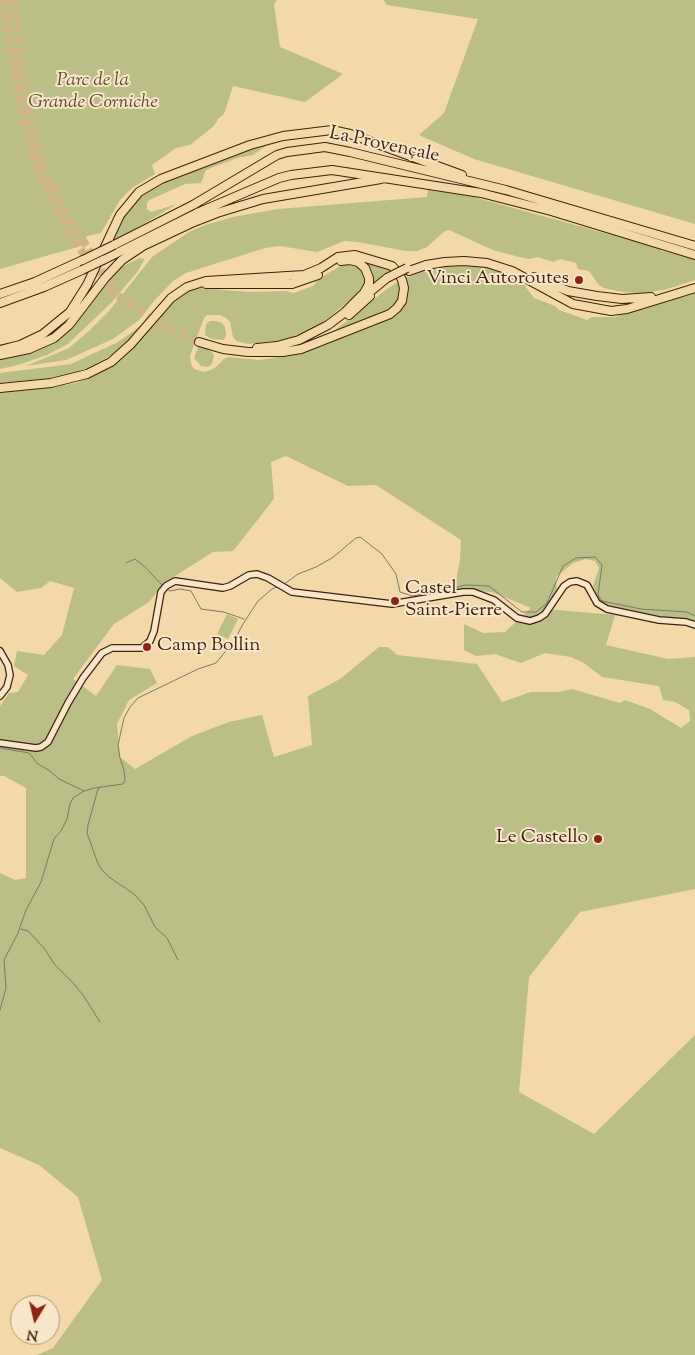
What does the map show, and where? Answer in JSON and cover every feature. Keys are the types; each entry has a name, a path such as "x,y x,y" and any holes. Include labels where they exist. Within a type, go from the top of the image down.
{"highway":[{"path":"0,350 20,345 43,334 70,312 87,285 120,215 139,192 161,180 256,143 283,136 326,130 342,132 490,186"},
{"name":"La Provençale","path":"0,294 35,282 114,245 193,205 271,158 287,152 321,148 336,149 490,186 695,246"},
{"name":"La Provençale","path":"0,303 44,287 205,210 287,176 332,170 446,186 497,197 695,255"},
{"path":"0,355 30,350 54,338 69,325 105,278 122,260 144,246 194,222 217,212 263,199 388,178"},
{"path":"0,388 51,383 87,374 111,362 131,344 171,298 187,287 197,283 218,279 304,275 338,258 349,255 392,266 399,274 404,288 404,294 397,308 390,314 301,348 282,352 231,351 200,340 248,348 277,346 311,334 328,325 389,280 408,270 443,258 483,258 516,268 568,291 616,299 650,297 695,286"},
{"path":"197,283 218,285 292,284 313,278 339,262 350,260 362,264 369,278 364,293 346,312"},
{"path":"408,270 426,265 464,260 487,263 512,271 573,304 611,311 627,309 695,286"},
{"path":"266,352 298,345 322,334 389,280"}],"main road":[{"path":"0,742 36,748 41,748 48,742 83,678 102,653 112,648 142,648 150,641 154,631 160,596 172,582 179,581 226,587 253,574 262,576 292,592 392,604 473,592 494,600 517,618 530,620 545,614 564,586 570,582 577,581 587,586 597,603 607,609 695,625"},
{"path":"0,651 8,666 10,675 7,687 0,696"}],"green space":[{"name":"Parc de la Grande Corniche","path":"0,0 277,0 274,4 280,47 343,74 305,102 233,86 224,114 214,126 190,145 176,148 152,165 155,174 132,188 120,200 101,233 87,236 81,246 0,269"},
{"path":"383,0 695,0 695,224 474,159 419,135 444,113 478,19 387,5"},
{"path":"272,142 253,155 237,158 206,170 201,183 185,184 149,200 147,209 151,212 177,204 130,232 109,242 119,221 133,202 157,184"},
{"path":"428,190 470,196 695,259 695,280 664,290 642,293 623,292 599,285 589,271 578,269 576,263 560,259 553,262 538,257 529,259 519,257 493,250 449,230 445,231 427,247 417,251 405,251 344,241 317,252 280,246 265,248 186,273 173,281 139,320 113,339 66,360 26,366 69,348 109,311 152,257 189,232 233,217 278,209 427,197"},
{"path":"140,258 144,260 138,271 111,303 68,344 47,355 0,369 0,358 32,352 44,348 61,338 82,316 113,275 121,267"},
{"path":"366,261 391,271 371,286 372,272"},
{"path":"349,264 360,267 365,276 365,281 357,294 326,320 308,331 285,340 248,344 236,341 233,337 230,322 226,318 220,315 207,315 204,318 190,356 194,369 205,372 215,368 228,357 259,360 293,355 381,321 404,302 408,292 406,278 433,267 471,265 511,274 519,278 534,298 587,320 592,317 614,317 695,293 695,621 614,607 599,601 593,586 599,568 595,561 586,559 573,563 556,577 557,592 546,609 615,615 606,645 668,659 695,657 695,889 580,912 529,977 519,1092 594,1134 695,1035 695,1355 37,1355 53,1348 55,1345 60,1345 60,1338 102,1280 78,1197 39,1165 0,1148 0,873 15,880 26,878 26,788 4,776 0,776 0,706 9,693 18,692 28,675 14,666 17,651 44,655 62,635 74,588 50,581 41,588 17,592 0,578 0,393 76,383 102,372 125,356 176,300 189,291 202,288 248,292 285,291 294,293 313,286 320,278 342,265","holes":["286,456 348,486 376,485 461,540 460,560 454,590 492,592 531,608 505,632 483,633 464,624 464,650 476,656 495,654 521,663 545,653 571,657 584,663 602,677 659,686 663,700 675,702 689,710 690,721 681,728 650,709 625,700 620,703 572,689 558,692 531,692 502,702 477,664 397,655 388,647 379,647 340,679 308,696 312,745 274,757 262,715 229,722 192,736 135,769 120,757 117,724 129,700 157,683 150,669 117,665 96,696 73,679 114,624 149,602 164,583 213,552 233,551 274,499 271,462"]},
{"path":"400,281 399,297 389,310 329,335 388,288"},
{"path":"210,321 222,323 225,327 226,335 224,340 211,339 205,335 206,324"},
{"path":"142,325 115,353 73,374 53,378 0,383 0,373 71,364 118,342"},
{"path":"199,345 211,351 214,355 212,364 208,367 201,366 194,358"},
{"path":"227,614 238,619 228,639 217,634"}],"waterway":[{"path":"283,585 298,574 332,558 356,538 360,537 382,554 396,574 400,592 413,596 466,585 489,586 522,612 536,612 547,603 563,566 576,558 595,557 602,565 598,595 602,601 641,609 687,612 695,616"},
{"path":"126,563 135,559 163,586"},
{"path":"0,748 29,753 38,764 59,779 84,791 123,784 125,780 124,770 118,745 124,718 130,707 138,698 198,669 216,663 234,641 258,601 272,589 279,586"},
{"path":"167,589 170,591 180,589 191,591 201,609 224,612 244,619"},
{"path":"100,788 98,789 87,833 97,861 101,869 109,877 134,894 144,905 155,927 167,938 178,960"},
{"path":"0,1010 6,988 4,960 18,933 26,910 41,882 54,839 61,831 67,819 70,804 73,798 84,791"},
{"path":"21,929 28,931 44,948 55,965 83,995 100,1022"}],"tunnel":[{"path":"4,0 18,91 31,150 40,176 67,229 98,276 110,290 149,318 199,342"},
{"path":"14,0 24,91 37,150 57,197 102,272 118,290"}],"place":[{"name":"Vinci Autoroutes","path":"579,280"},
{"name":"Castel Saint-Pierre","path":"395,601"},
{"name":"Camp Bollin","path":"147,647"},
{"name":"Le Castello","path":"598,839"}]}
